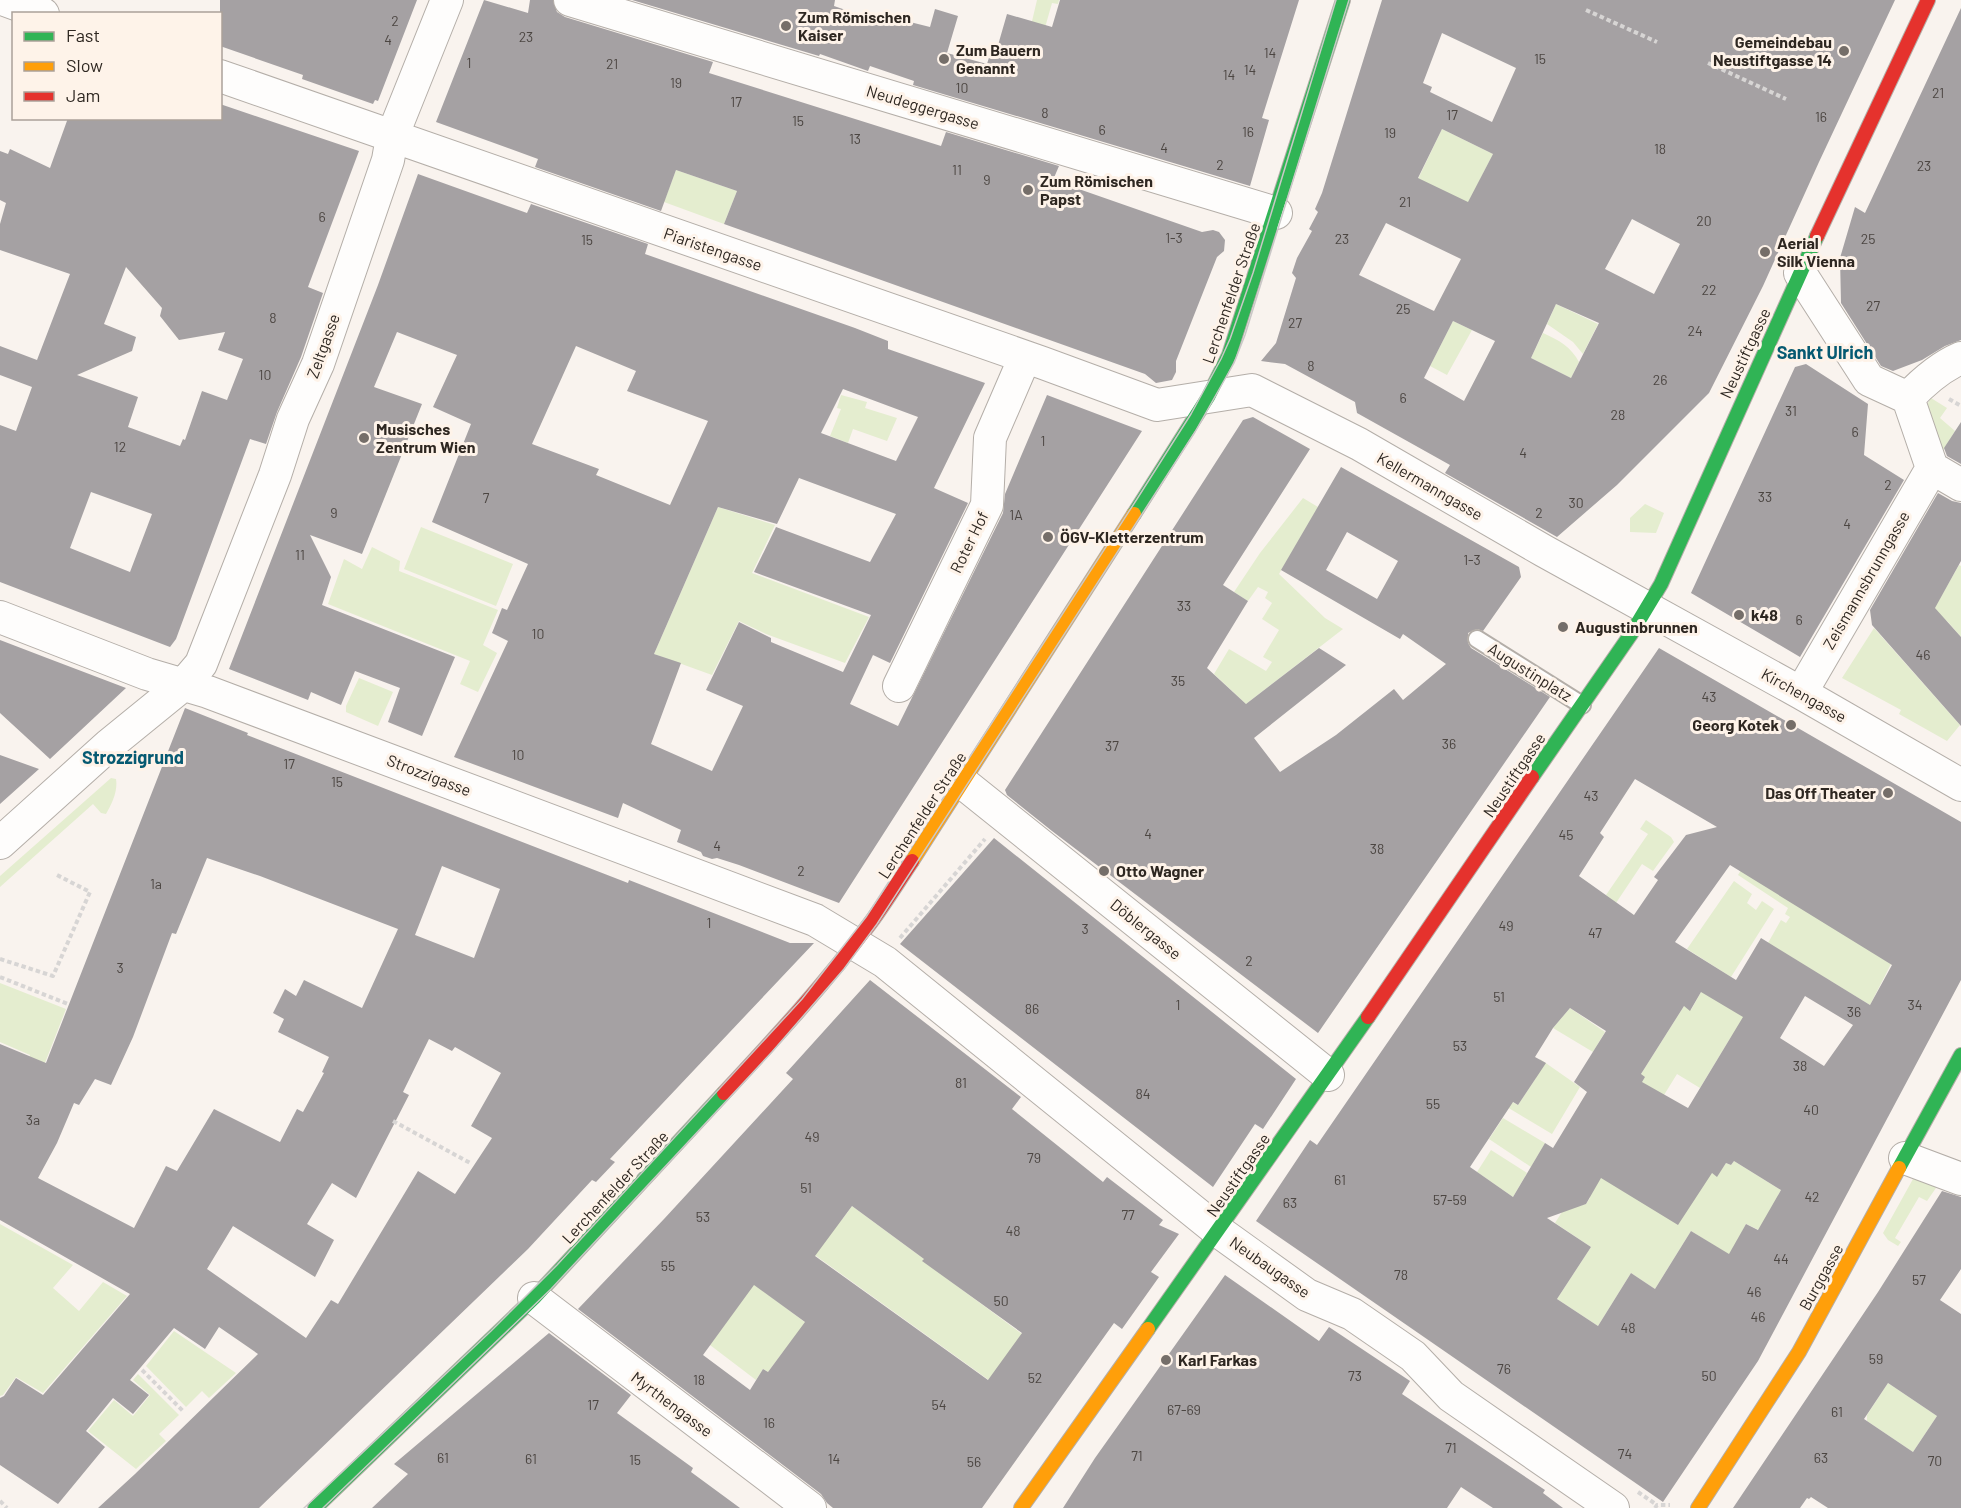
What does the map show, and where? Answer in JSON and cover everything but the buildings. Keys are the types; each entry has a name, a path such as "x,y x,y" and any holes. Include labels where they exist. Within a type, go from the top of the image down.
{"main road":[{"name":"Lerchenfelder Straße","path":"315,1508 534,1298 783,1030 872,921 963,783 1208,397 1229,355 1343,0"},
{"name":"Neustiftgasse","path":"1021,1508 1328,1075 1631,634 1661,584 1800,273 1928,0"},
{"name":"Burggasse","path":"1698,1508 1798,1352 1961,1055"}],"street":[{"path":"5,0 38,12"},
{"name":"Zeltgasse","path":"0,843 109,745 184,684 201,664 275,475 293,419 318,364 388,160 392,137 447,0"},
{"name":"Neudeggergasse","path":"570,0 1276,213"},
{"name":"Piaristengasse","path":"222,77 1157,405 1208,397"},
{"path":"1800,273 1869,380 1908,398 1932,468 1961,484"},
{"name":"Roter Hof","path":"899,686 987,505 990,438 1025,357"},
{"path":"1908,398 1945,364 1961,358"},
{"name":"Kellermanngasse","path":"1208,397 1252,390 1359,444 1646,607"},
{"name":"Zeismannsbrunngasse","path":"1801,693 1932,468"},
{"name":"Kirchengasse","path":"1646,607 1961,785"},
{"name":"Strozzigasse","path":"0,617 147,674 184,684 815,920 853,944"},
{"name":"Döblergasse","path":"963,783 1328,1075"},
{"name":"Neubaugasse","path":"853,944 885,962 1218,1231 1307,1295 1352,1314 1413,1356 1451,1396 1613,1508"},
{"path":"1905,1158 1961,1179"},
{"name":"Myrthengasse","path":"534,1298 810,1508"}],"lane":[{"name":"Augustinplatz","path":"1477,639 1582,705"}],"path":[{"path":"1586,10 1657,42"},
{"path":"1708,63 1786,99"},
{"path":"900,939 992,831"},
{"path":"0,959 53,976 90,892 55,874"},
{"path":"0,977 68,1004"},
{"path":"393,1121 472,1164"},
{"path":"142,1370 183,1411"},
{"path":"0,1501 7,1508"},
{"path":"1655,1508 1657,1505 1668,1503 1675,1508"}],"green space":[{"path":"1037,0 1059,0 1058,4 1052,3 1042,38 1029,34"},
{"path":"1442,129 1493,154 1468,203 1418,179"},
{"path":"676,170 737,191 724,224 664,202"},
{"path":"1556,304 1598,324 1583,354 1573,342 1547,324"},
{"path":"1453,321 1472,330 1447,375 1430,366"},
{"path":"1543,333 1564,344 1576,357 1579,362 1571,378 1531,358"},
{"path":"841,395 867,402 865,408 897,418 887,441 853,429 848,443 830,436 841,409 837,408"},
{"path":"1931,398 1947,408 1940,418 1955,431 1940,455 1925,408"},
{"path":"1303,498 1318,507 1279,574 1325,618 1343,629 1246,704 1214,674 1229,649 1266,671 1272,662 1263,657 1279,630 1262,619 1272,603 1265,598 1268,592 1258,587 1248,601 1234,592 1260,553"},
{"path":"1645,504 1664,513 1656,533 1630,532 1630,518"},
{"path":"718,507 775,525 752,573 869,617 845,663 766,634 739,621 712,675 654,654"},
{"path":"421,527 513,564 496,606 404,569"},
{"path":"372,547 400,561 399,571 498,610 483,645 497,653 478,692 460,684 470,661 328,604 344,559 362,569"},
{"path":"1959,565 1961,566 1961,637 1948,622 1936,613 1935,607"},
{"path":"1874,628 1960,725 1947,741 1899,714 1901,710 1842,678"},
{"path":"359,678 393,692 378,726 346,712 346,706"},
{"path":"111,778 116,779 116,788 106,814 101,813 93,804 0,887 0,876"},
{"path":"1646,820 1671,837 1674,842 1653,871 1642,864 1616,903 1606,895 1648,834 1640,829"},
{"path":"1741,870 1891,964 1870,1005 1768,943 1781,920 1786,923 1790,917 1785,914 1788,908 1738,875"},
{"path":"1734,881 1752,894 1747,903 1756,910 1762,901 1774,909 1731,977 1687,949"},
{"path":"0,983 66,1009 43,1068 28,1061 30,1055 0,1042"},
{"path":"1706,983 1757,1024 1731,1037 1700,1088 1677,1074 1643,1129 1641,1074 1684,1006 1691,1010"},
{"path":"1570,1008 1605,1032 1593,1052 1553,1028"},
{"path":"1540,1059 1580,1087 1552,1134 1507,1107 1510,1101 1518,1105 1536,1078 1531,1073"},
{"path":"1503,1118 1545,1143 1531,1167 1489,1139"},
{"path":"1491,1150 1527,1173 1513,1197 1477,1172"},
{"path":"1734,1161 1781,1190 1778,1195 1782,1198 1759,1230 1746,1224 1736,1243 1736,1259 1691,1231 1655,1289 1631,1273 1598,1326 1557,1299 1591,1247 1555,1223 1569,1201 1579,1206 1586,1204 1590,1198 1588,1170 1712,1173 1717,1176 1726,1163 1731,1165"},
{"path":"1913,1179 1938,1185 1927,1201 1919,1197 1895,1238 1901,1242 1898,1246 1888,1240 1883,1233"},
{"path":"852,1206 1026,1337 993,1383 812,1253"},
{"path":"0,1224 73,1265 53,1288 79,1311 103,1282 127,1296 43,1393 16,1377 0,1396"},
{"path":"754,1284 806,1323 801,1366 783,1352 768,1372 763,1369 756,1380 710,1345"},
{"path":"174,1331 236,1373 209,1398 202,1391 186,1407 146,1366"},
{"path":"138,1374 179,1415 159,1434 166,1441 136,1469 88,1431 114,1400 133,1416 150,1395 133,1380"},
{"path":"1888,1383 1937,1416 1913,1452 1867,1421 1867,1415"}],"tram line":[{"path":"304,1508 491,1331 557,1265 802,999 866,917 1137,499 1191,414 1221,359 1253,273 1336,0"},
{"path":"323,1508 551,1289 772,1052 844,969 877,924 1195,432 1234,363 1245,335 1349,0"}],"traffic: fast":[{"path":"1134,514 1208,397 1229,355 1343,0"},
{"path":"1532,777 1631,634 1661,584 1817,236"},
{"path":"1148,1329 1368,1017"},
{"path":"1899,1168 1961,1055"},
{"path":"315,1508 534,1298 724,1093"}],"traffic: slow":[{"path":"912,861 1134,514"},
{"path":"1698,1508 1799,1352 1899,1168"},
{"path":"1021,1508 1148,1329"}],"traffic: jam":[{"path":"1817,236 1928,0"},
{"path":"1368,1017 1532,777"},
{"path":"724,1093 781,1031 854,945 912,861"}],"place":[{"name":"Zum Römischen Kaiser","path":"786,26"},
{"name":"Gemeindebau Neustiftgasse 14","path":"1844,51"},
{"name":"Zum Bauern Genannt","path":"944,59"},
{"name":"Zum Römischen Papst","path":"1028,190"},
{"name":"Aerial Silk Vienna","path":"1765,252"},
{"name":"Musisches Zentrum Wien","path":"364,438"},
{"name":"ÖGV-Kletterzentrum","path":"1048,537"},
{"name":"k48","path":"1739,615"},
{"name":"Augustinbrunnen","path":"1563,627"},
{"name":"Georg Kotek","path":"1791,725"},
{"name":"Das Off Theater","path":"1888,793"},
{"name":"Otto Wagner","path":"1104,871"},
{"name":"Karl Farkas","path":"1166,1360"}],"district":[{"name":"Sankt Ulrich","path":"1825,353"},
{"name":"Strozzigrund","path":"133,758"}]}
